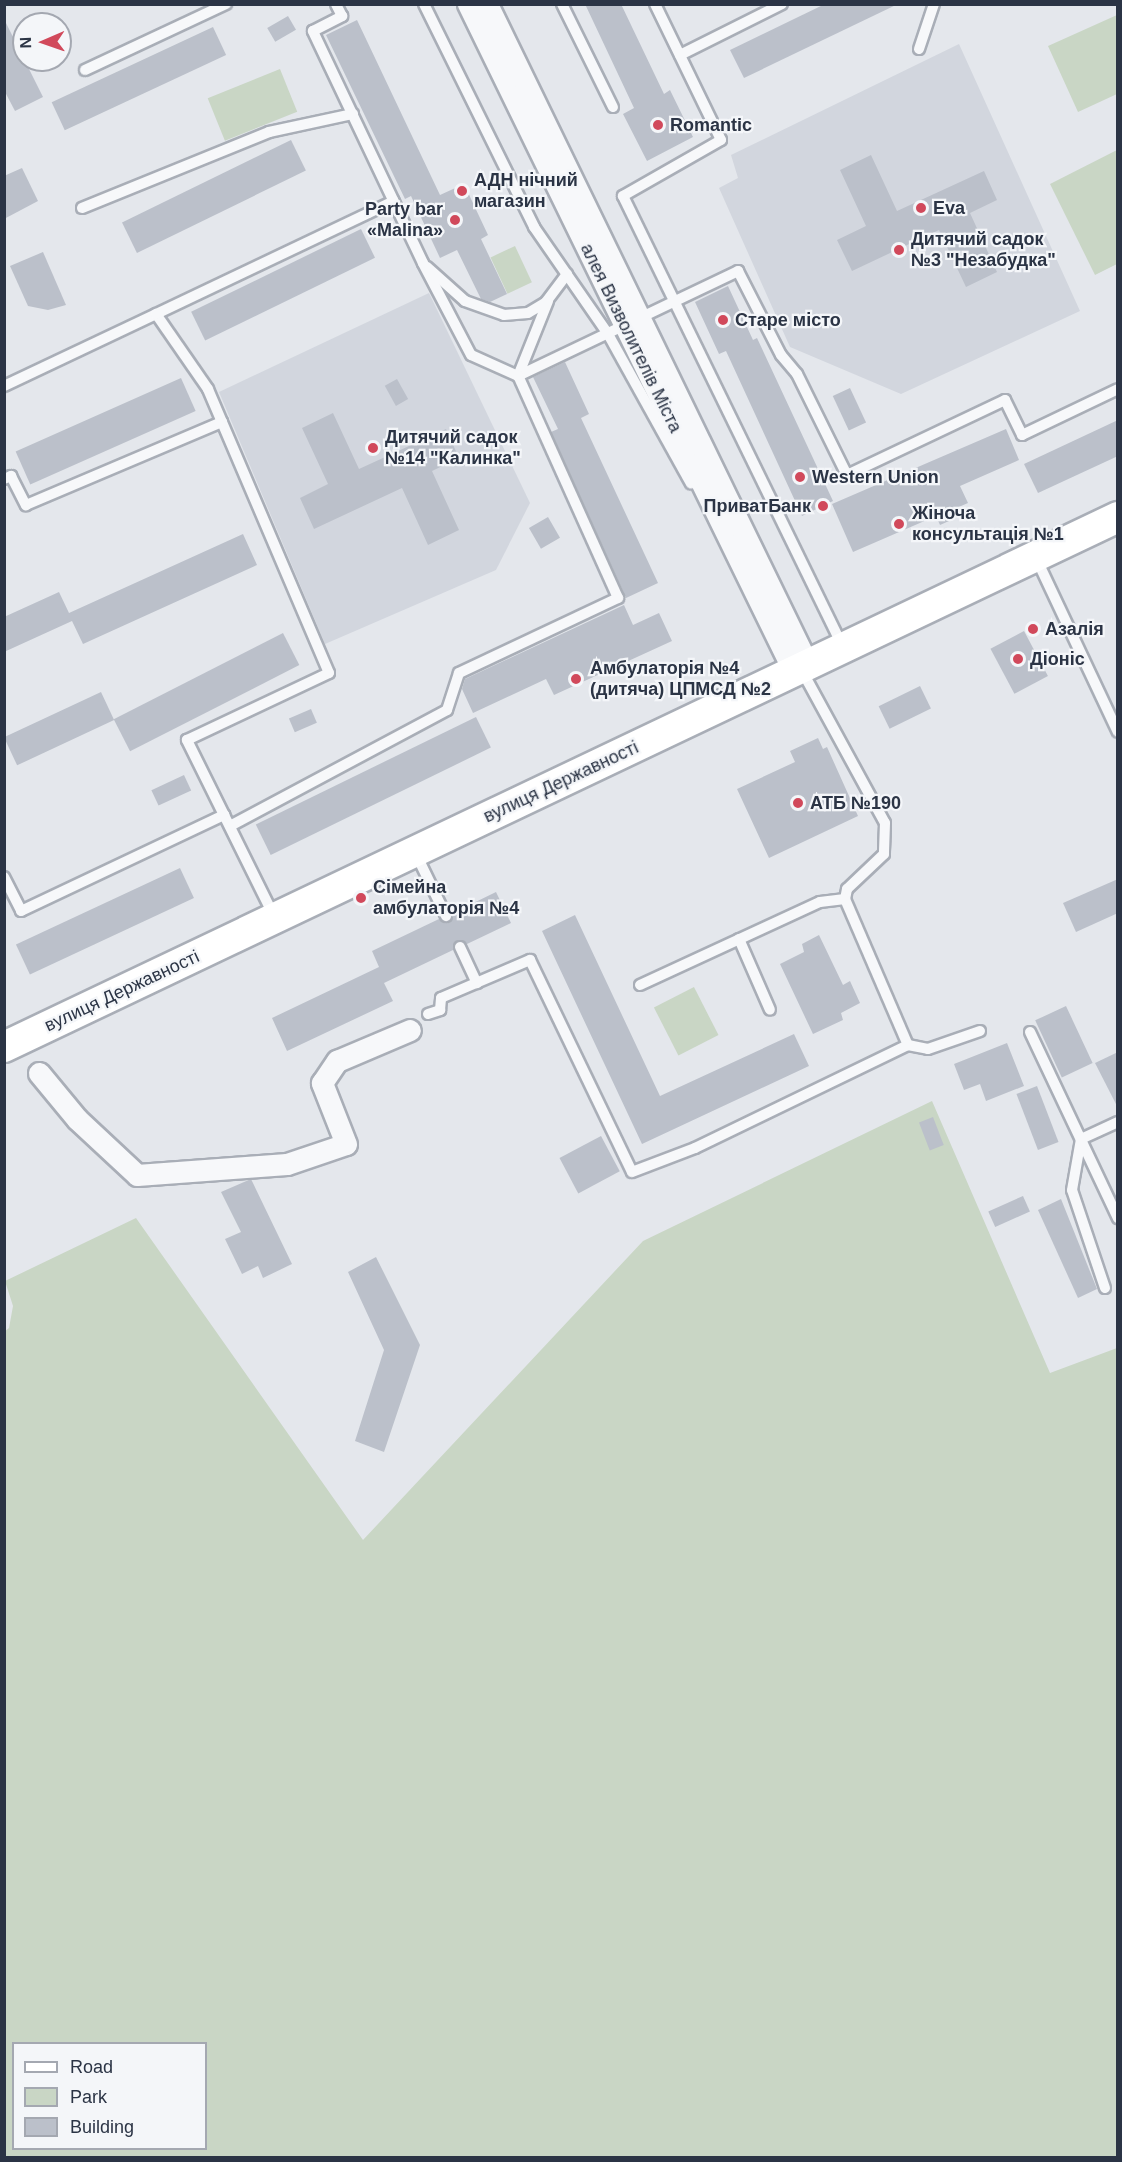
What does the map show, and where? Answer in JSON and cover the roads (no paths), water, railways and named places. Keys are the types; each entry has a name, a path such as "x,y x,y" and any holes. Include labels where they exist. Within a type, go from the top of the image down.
{"street":[{"name":"алея Визволителів Міста","path":"468,4 624,326 797,670"},
{"name":"алея Визволителів Міста","path":"487,4 624,326"},
{"name":"вулиця Державності","path":"4,1047 1118,517"},
{"path":"39,1073 77,1119 137,1175 287,1164 346,1144 322,1083 337,1061 410,1030"}],"lane":[{"path":"85,70 226,4"},
{"path":"230,826 447,710 459,673 618,598 518,376 471,355 423,263 314,31 342,16 336,4"},
{"path":"424,4 515,189 567,274 624,326 699,498 885,823 884,854 847,889 845,898 908,1045"},
{"path":"562,4 613,107"},
{"path":"655,4 721,140 623,195 844,648"},
{"path":"680,55 782,4"},
{"path":"919,49 934,4"},
{"path":"82,208 268,132 353,114"},
{"path":"4,386 394,201"},
{"path":"423,263 465,301 482,310 504,315 528,313 548,300"},
{"path":"518,376 738,270 782,355 797,374 847,475 1005,400 1022,435 1118,389"},
{"path":"518,376 548,300 567,274"},
{"path":"156,314 208,389 329,673 187,740 276,918"},
{"path":"4,479 11,476 26,505 222,422"},
{"path":"1035,556 1118,732"},
{"path":"4,878 21,911 224,815"},
{"path":"415,852 446,916"},
{"path":"640,985 820,902 845,898"},
{"path":"739,939 770,1010"},
{"path":"460,947 477,983"},
{"path":"428,1014 440,1010 441,998 530,960 632,1172 745,1124 908,1045 928,1049 980,1031"},
{"path":"1029,1032 1118,1218"},
{"path":"1081,1139 1118,1122"},
{"path":"1081,1139 1072,1190 1105,1288"}],"place":[{"name":"Romantic","path":"658,125"},
{"name":"АДН нічний магазин","path":"462,191"},
{"name":"Eva","path":"921,208"},
{"name":"Party bar «Malina»","path":"455,220"},
{"name":"Дитячий садок №3 \"Незабудка\"","path":"899,250"},
{"name":"Старе місто","path":"723,320"},
{"name":"Дитячий садок №14 \"Калинка\"","path":"373,448"},
{"name":"Western Union","path":"800,477"},
{"name":"ПриватБанк","path":"823,506"},
{"name":"Жіноча консультація №1","path":"899,524"},
{"name":"Азалія","path":"1033,629"},
{"name":"Діоніс","path":"1018,659"},
{"name":"Амбулаторія №4 (дитяча) ЦПМСД №2","path":"576,679"},
{"name":"АТБ №190","path":"798,803"},
{"name":"Сімейна амбулаторія №4","path":"361,898"}]}
